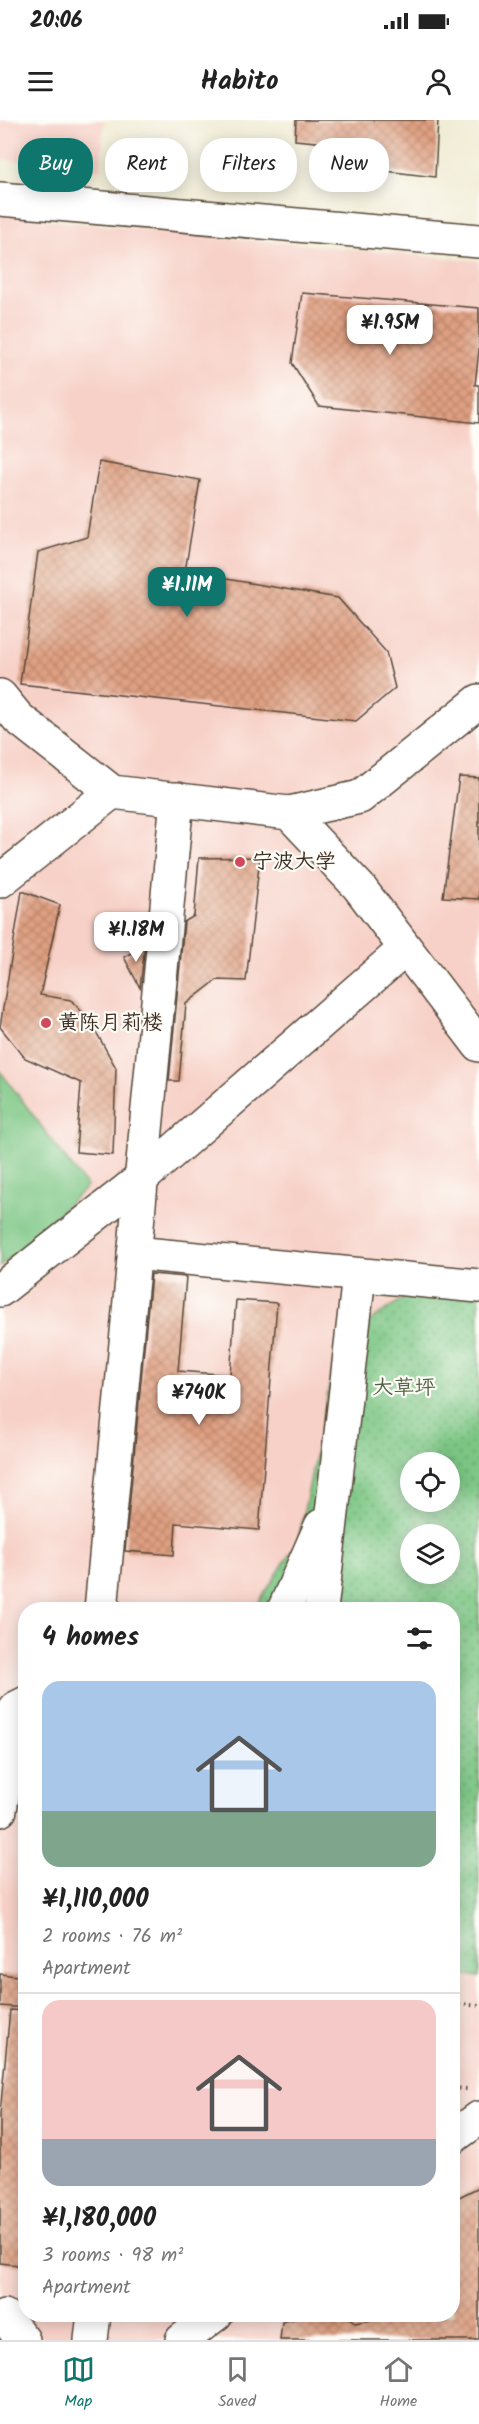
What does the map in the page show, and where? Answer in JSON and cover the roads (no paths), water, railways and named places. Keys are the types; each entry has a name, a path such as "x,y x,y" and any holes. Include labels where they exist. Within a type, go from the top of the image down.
{"street":[{"path":"0,199 479,241"},
{"path":"9,707 112,792 289,813 360,796 479,701"},
{"path":"0,881 112,792"},
{"path":"102,1602 177,799"},
{"path":"289,813 358,887 479,1045"},
{"path":"0,1290 141,1179 405,949"},
{"path":"134,1253 479,1286"},
{"path":"322,1602 360,1275"},
{"path":"287,1602 334,1495"},
{"path":"0,1810 18,1707"},
{"path":"460,2132 479,2118"},
{"path":"91,2340 93,2322"},
{"path":"182,2340 206,2322"}],"place":[{"name":"宁波大学","path":"240,862"},
{"name":"黄陈月莉楼","path":"46,1023"}],"park label":[{"name":"大草坪","path":"404,1388"}]}
